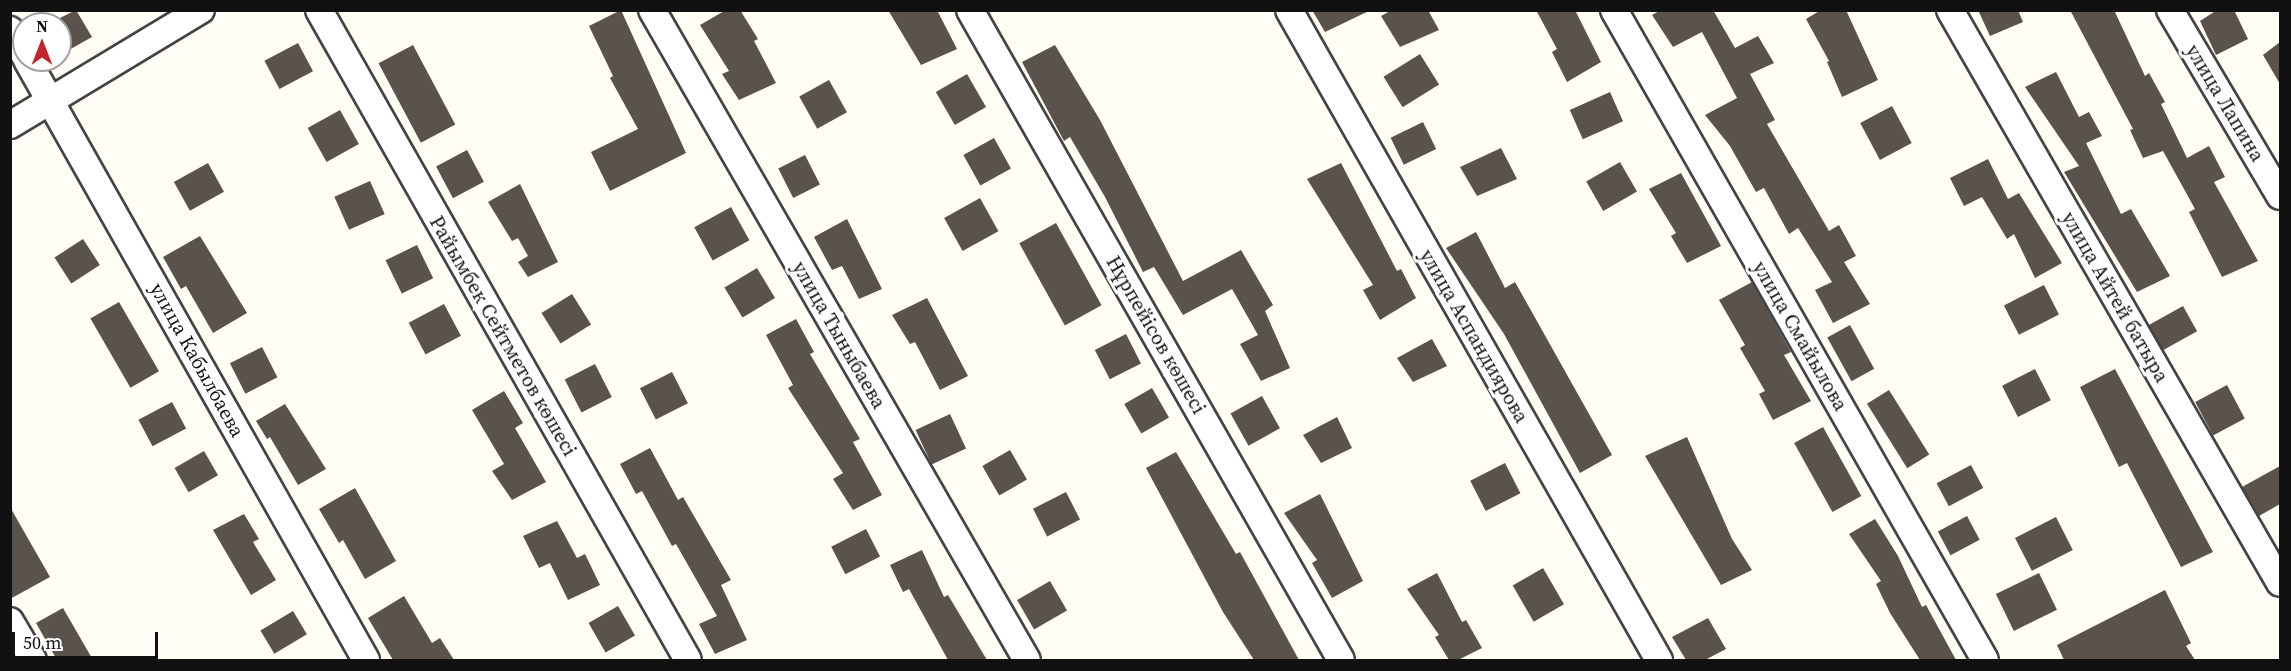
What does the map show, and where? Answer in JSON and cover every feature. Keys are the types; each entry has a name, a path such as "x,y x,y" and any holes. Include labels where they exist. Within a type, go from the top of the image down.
{"street":[{"path":"10,125 201,10"},
{"name":"Райымбек Сейтметов көшесі","path":"319,10 688,660"},
{"name":"улица Тыныбаева","path":"652,10 1027,660"},
{"name":"Нұрпейісов көшесі","path":"970,10 1341,660"},
{"name":"улица Аспандиярова","path":"1289,10 1659,660"},
{"name":"улица Смайылова","path":"1614,10 1985,660"},
{"name":"улица Айтей батыра","path":"1950,10 2280,583"},
{"name":"улица Лапина","path":"2170,10 2280,196"},
{"name":"улица Кабылбаева","path":"34,72 366,660"},
{"path":"10,621 33,660"}],"building":[{"path":"76,10 92,37 72,48 72,12"},
{"path":"621,10 686,153 610,191 591,152 638,129 610,78 613,76 589,26"},
{"path":"726,10 740,10 758,39 754,41 776,83 739,100 722,74 729,71 700,25"},
{"path":"888,10 937,10 957,49 921,65"},
{"path":"1312,10 1371,10 1325,32"},
{"path":"1392,10 1428,10 1439,30 1400,47 1381,16"},
{"path":"1536,10 1575,10 1601,62 1567,82 1552,52 1557,49"},
{"path":"1661,10 1713,10 1735,48 1758,36 1774,63 1750,74 1775,120 1767,124 1829,231 1839,225 1856,256 1844,262 1870,304 1833,323 1815,290 1832,282 1798,228 1789,234 1764,188 1756,192 1730,146 1705,115 1737,98 1702,32 1673,47 1652,15"},
{"path":"1821,10 1846,10 1878,80 1842,97 1827,62 1829,61 1806,19"},
{"path":"1978,10 2018,10 2023,22 1990,36"},
{"path":"2070,10 2114,10 2145,76 2149,73 2165,102 2161,104 2187,158 2209,146 2225,177 2214,182 2258,261 2222,277 2189,212 2195,209 2163,151 2143,158 2130,130 2133,129"},
{"path":"2217,10 2234,10 2248,39 2216,55 2200,21"},
{"path":"2280,42 2280,84 2263,55"},
{"path":"298,43 313,71 279,89 264,61"},
{"path":"413,45 455,124 421,143 379,63"},
{"path":"1055,45 1100,120 1183,281 1241,250 1273,305 1265,311 1290,368 1261,381 1240,344 1258,335 1232,289 1183,315 1154,267 1143,272 1105,197 1070,137 1064,141 1022,62"},
{"path":"1420,54 1439,85 1403,107 1384,77"},
{"path":"2056,72 2079,117 2089,112 2102,136 2086,143 2121,214 2131,209 2170,276 2137,292 2064,172 2079,166 2025,87"},
{"path":"967,74 986,107 955,125 936,92"},
{"path":"829,80 847,112 817,129 799,96"},
{"path":"1610,92 1623,121 1583,139 1570,110"},
{"path":"1892,106 1912,143 1880,160 1860,123"},
{"path":"340,110 359,144 327,162 308,128"},
{"path":"1423,122 1436,149 1404,165 1391,138"},
{"path":"994,138 1011,169 980,186 963,155"},
{"path":"1501,148 1517,179 1477,196 1460,167"},
{"path":"467,150 484,182 453,198 436,166"},
{"path":"805,155 820,184 793,198 778,169"},
{"path":"1988,159 2008,199 2019,193 2062,263 2035,278 2014,234 2007,239 1982,197 1964,206 1950,178"},
{"path":"1620,162 1637,191 1603,211 1586,182"},
{"path":"208,163 224,192 190,211 174,182"},
{"path":"1341,163 1397,271 1401,269 1416,298 1380,320 1363,290 1373,285 1307,179"},
{"path":"1681,173 1721,246 1687,263 1671,236 1676,233 1649,189"},
{"path":"370,181 385,214 349,230 334,197"},
{"path":"520,184 558,262 528,277 518,262 528,256 518,238 512,241 488,202"},
{"path":"980,198 998,231 963,251 944,218"},
{"path":"731,207 749,240 713,261 694,227"},
{"path":"847,219 882,289 859,299 842,266 832,270 814,237"},
{"path":"1056,223 1102,305 1065,326 1019,243"},
{"path":"1476,232 1505,288 1515,282 1612,455 1580,473 1504,334 1446,248"},
{"path":"200,236 247,313 213,333 186,286 181,289 163,257"},
{"path":"83,239 100,265 71,284 54,258"},
{"path":"417,245 433,278 402,294 386,260"},
{"path":"757,268 775,298 742,318 724,288"},
{"path":"1752,282 1791,352 1784,355 1811,401 1773,420 1759,394 1765,391 1740,348 1745,345 1719,300"},
{"path":"2044,285 2059,314 2019,335 2004,305"},
{"path":"572,294 591,325 561,344 541,313"},
{"path":"927,298 968,376 940,390 915,342 910,344 892,315"},
{"path":"119,302 159,371 130,388 90,318"},
{"path":"444,304 461,336 426,355 409,323"},
{"path":"2183,306 2197,331 2163,350 2149,325"},
{"path":"796,319 814,352 810,354 860,439 853,442 882,495 853,510 833,479 843,473 788,388 793,385 766,335"},
{"path":"1850,325 1874,369 1852,381 1827,338"},
{"path":"1126,334 1141,363 1110,379 1095,350"},
{"path":"1432,339 1447,366 1413,382 1397,358"},
{"path":"262,347 277,377 245,394 230,363"},
{"path":"595,364 612,397 582,412 565,379"},
{"path":"2035,369 2051,400 2018,417 2002,386"},
{"path":"2115,369 2213,552 2181,567 2127,463 2119,467 2080,387"},
{"path":"672,372 688,403 656,420 640,388"},
{"path":"2227,385 2245,419 2213,435 2195,402"},
{"path":"1152,388 1169,417 1141,433 1124,404"},
{"path":"1889,390 1929,454 1907,468 1867,404"},
{"path":"504,391 523,423 515,428 546,482 512,500 492,471 504,464 472,410"},
{"path":"1262,396 1280,428 1248,446 1231,413"},
{"path":"172,402 186,428 153,446 138,420"},
{"path":"285,404 326,469 298,485 270,437 267,439 256,421"},
{"path":"950,414 966,448 932,464 916,430"},
{"path":"1337,417 1352,448 1321,463 1303,435"},
{"path":"1823,427 1861,496 1832,512 1794,443"},
{"path":"1687,437 1732,539 1752,570 1721,585 1645,456"},
{"path":"650,448 678,500 683,497 731,580 721,585 747,640 715,654 699,624 717,616 676,544 672,546 642,491 636,494 620,464"},
{"path":"1010,450 1027,479 999,495 982,466"},
{"path":"204,451 218,475 189,492 175,468"},
{"path":"1176,452 1236,554 1240,552 1299,660 1254,660 1223,612 1146,468"},
{"path":"1505,463 1520,493 1486,511 1470,481"},
{"path":"1971,465 1983,488 1949,506 1937,483"},
{"path":"2280,466 2280,504 2259,516 2242,487"},
{"path":"355,488 396,561 365,579 343,540 339,543 319,509"},
{"path":"1066,492 1080,520 1047,536 1033,509"},
{"path":"1320,494 1363,581 1332,598 1312,563 1317,560 1284,513"},
{"path":"10,507 50,577 10,599"},
{"path":"244,514 259,539 253,542 276,580 251,595 213,530"},
{"path":"1967,516 1980,540 1951,555 1938,531"},
{"path":"2056,517 2073,550 2032,571 2015,538"},
{"path":"1875,519 1898,556 1922,607 1926,605 1956,660 1920,660 1890,613 1876,584 1881,581 1849,534"},
{"path":"557,521 577,558 585,554 600,585 568,600 550,563 539,568 523,536"},
{"path":"866,529 880,557 845,574 831,547"},
{"path":"922,550 944,597 948,595 987,660 948,660 909,589 903,592 890,565"},
{"path":"1543,568 1564,604 1534,622 1513,586"},
{"path":"1437,573 1462,622 1466,620 1482,648 1458,660 1449,660 1435,637 1439,635 1407,589"},
{"path":"2039,573 2057,610 2014,631 1996,594"},
{"path":"1050,581 1067,610 1034,629 1017,600"},
{"path":"2165,590 2191,643 2186,646 2195,660 2064,660 2057,645"},
{"path":"404,596 432,643 440,638 454,660 393,660 368,618"},
{"path":"618,606 635,635 606,652 589,623"},
{"path":"63,608 93,660 57,660 36,623"},
{"path":"293,611 307,634 274,654 260,631"},
{"path":"1708,618 1726,649 1705,660 1686,660 1672,637"}]}
